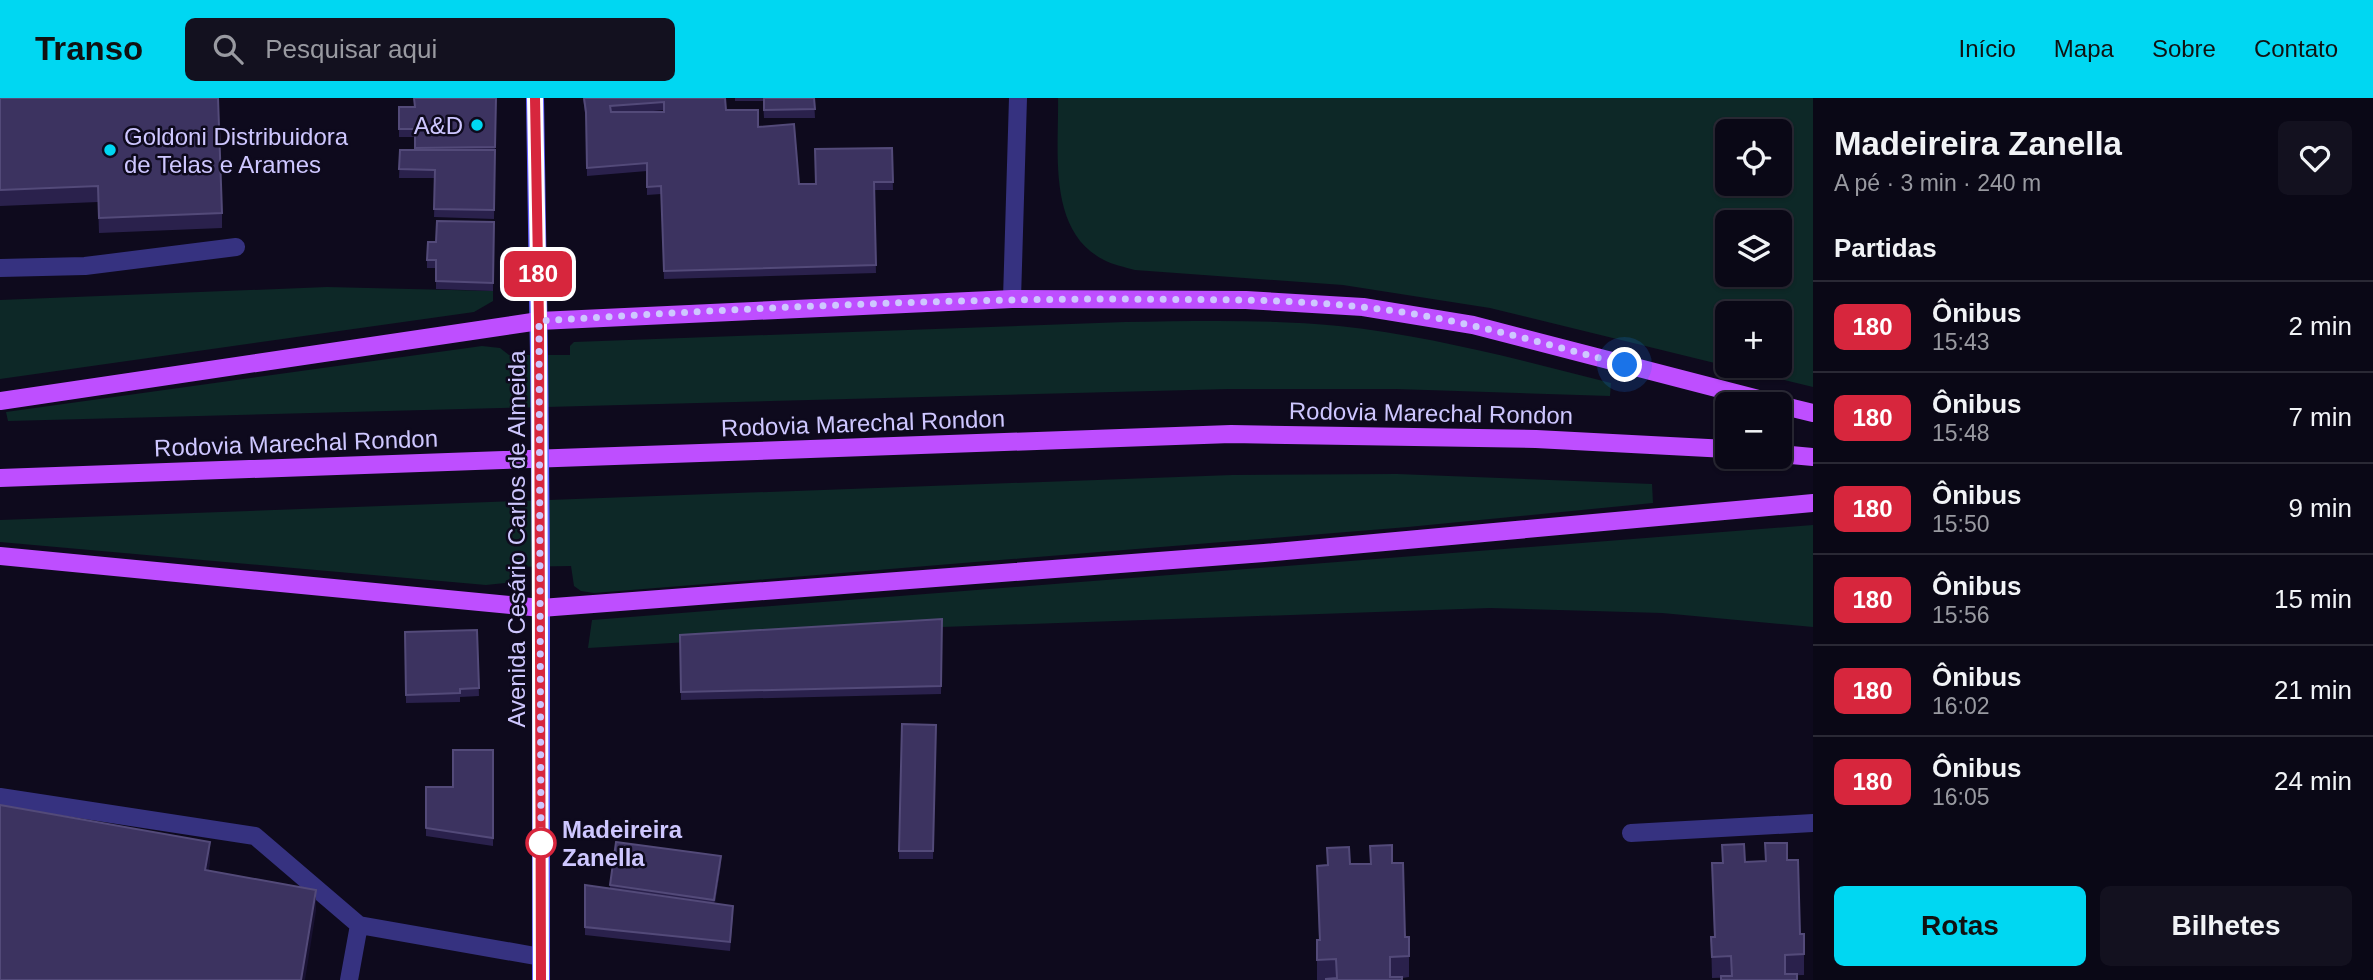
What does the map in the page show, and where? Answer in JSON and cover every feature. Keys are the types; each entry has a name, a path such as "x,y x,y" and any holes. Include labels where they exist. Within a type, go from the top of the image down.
{"main road":[{"name":"Avenida Cesário Carlos de Almeida","path":"535,98 541,567 541,980"},
{"path":"0,401 539,321 1012,299 1245,300 1363,307 1473,325 1729,392"},
{"path":"1792,408 1813,414"},
{"name":"Rodovia Marechal Rondon","path":"0,478 1231,434 1536,439 1715,449"},
{"path":"1792,455 1813,457"},
{"path":"0,556 541,608 1264,553 1813,503"}],"street":[{"path":"1012,299 1018,98"},
{"path":"0,268 85,266 236,247"},
{"path":"0,797 255,836 359,925 541,957"},
{"path":"1631,833 1813,822"},
{"path":"349,980 359,925"}],"green space":[{"path":"1058,98 1813,98 1813,387 1776,378 1792,378 1792,301 1715,301 1715,363 1490,308 1343,285 1135,270 1104,260 1086,247 1073,230 1060,188"},
{"path":"327,287 493,291 493,301 474,312 0,379 0,300"},
{"path":"1125,322 1286,322 1373,330 1476,350 1611,383 1610,396 1396,389 1229,389 8,421 6,412 482,346 500,348 509,355 570,355 570,346 574,342"},
{"path":"1397,474 1652,484 1653,503 1408,527 594,593 581,591 574,586 571,566 510,567 510,578 505,583 486,585 0,542 0,520 1232,475"},
{"path":"1813,525 1813,627 1662,613 1490,608 942,627 588,648 592,620"}],"building":[{"name":"Goldoni Distribuidora de Telas e Arames","path":"0,98 218,98 222,213 99,218 98,186 0,190"},
{"path":"414,98 496,98 495,147 415,148 415,129 399,129 399,107 415,107"},
{"path":"584,98 725,98 726,110 758,110 758,127 794,124 799,184 816,184 815,149 892,148 893,182 874,182 876,265 664,271 661,186 647,187 647,163 587,168","holes":["664,102 664,112 611,112 610,106"]},
{"path":"764,98 814,98 815,109 764,110"},
{"path":"400,150 495,150 494,210 434,209 435,170 399,169"},
{"path":"437,221 494,222 493,283 436,281 436,260 427,260 428,242 436,242"},
{"path":"942,619 941,686 681,692 680,635"},
{"path":"477,630 479,688 460,689 460,693 406,695 405,632"},
{"path":"902,724 936,725 933,851 899,851"},
{"path":"453,750 493,750 493,838 426,828 426,787 453,787"},
{"path":"0,805 210,842 205,870 316,890 301,980 0,980"},
{"path":"616,842 721,856 714,900 610,885"},
{"path":"1765,843 1787,843 1787,860 1798,860 1800,934 1804,934 1804,954 1785,955 1785,974 1797,974 1797,980 1721,980 1721,976 1732,976 1731,956 1712,957 1711,937 1715,937 1712,863 1723,863 1722,845 1744,844 1745,862 1766,861"},
{"path":"1392,845 1392,863 1403,863 1405,937 1409,937 1409,956 1390,957 1390,977 1402,977 1402,980 1326,980 1337,978 1336,959 1317,960 1317,940 1320,940 1317,866 1328,865 1327,848 1349,847 1350,864 1371,864 1370,846"},
{"path":"585,885 733,906 730,942 585,927"}],"bus line":[{"name":"180","path":"535,98 541,567 541,980"}],"place":[{"name":"A&D","path":"477,125"},
{"name":"Goldoni Distribuidora de Telas e Arames","path":"110,150"},
{"name":"Madeireira Zanella","path":"541,843"}],"route":[{"path":"541,843 539,321 1012,299 1265,300 1417,314 1473,325 1625,365"}]}
